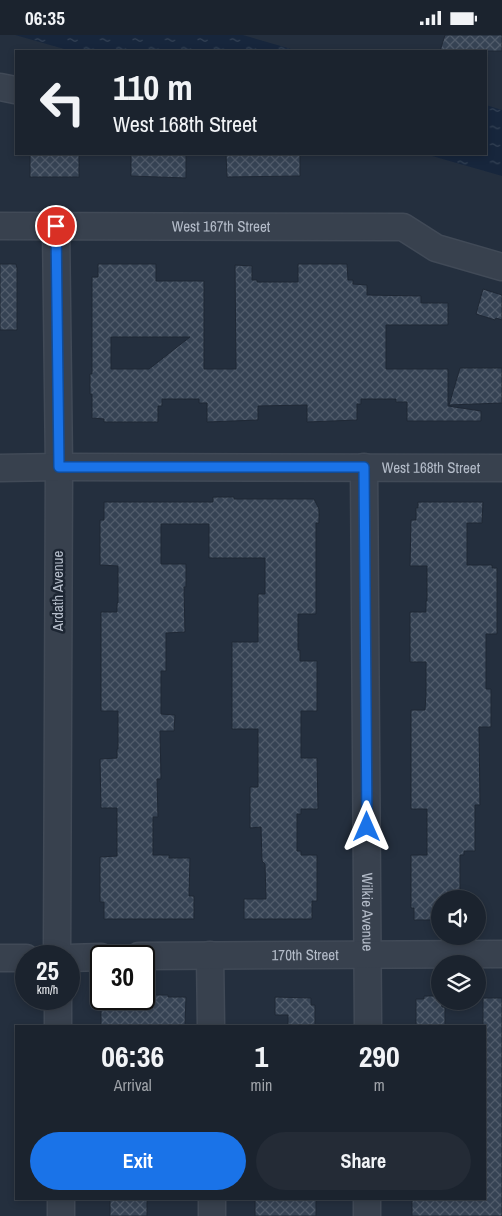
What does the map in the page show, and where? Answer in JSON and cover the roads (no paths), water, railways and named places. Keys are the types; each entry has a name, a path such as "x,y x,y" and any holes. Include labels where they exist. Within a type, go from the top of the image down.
{"street":[{"name":"West 167th Street","path":"0,226 403,227 436,248 502,267"},
{"name":"Ardath Avenue","path":"56,226 59,467 57,945"},
{"name":"Wilkie Avenue","path":"364,467 368,1025"},
{"name":"West 168th Street","path":"0,468 502,467"},
{"name":"170th Street","path":"155,956 502,954"},
{"path":"210,955 211,1025"},
{"path":"0,958 15,958"},
{"path":"58,1010 58,1025"},
{"path":"61,1200 61,1216"},
{"path":"212,1200 212,1216"},
{"path":"367,1200 367,1216"}],"water":[{"path":"15,35 243,35 295,50 68,50"},
{"path":"487,105 502,110 502,176 428,155 487,155"}]}
